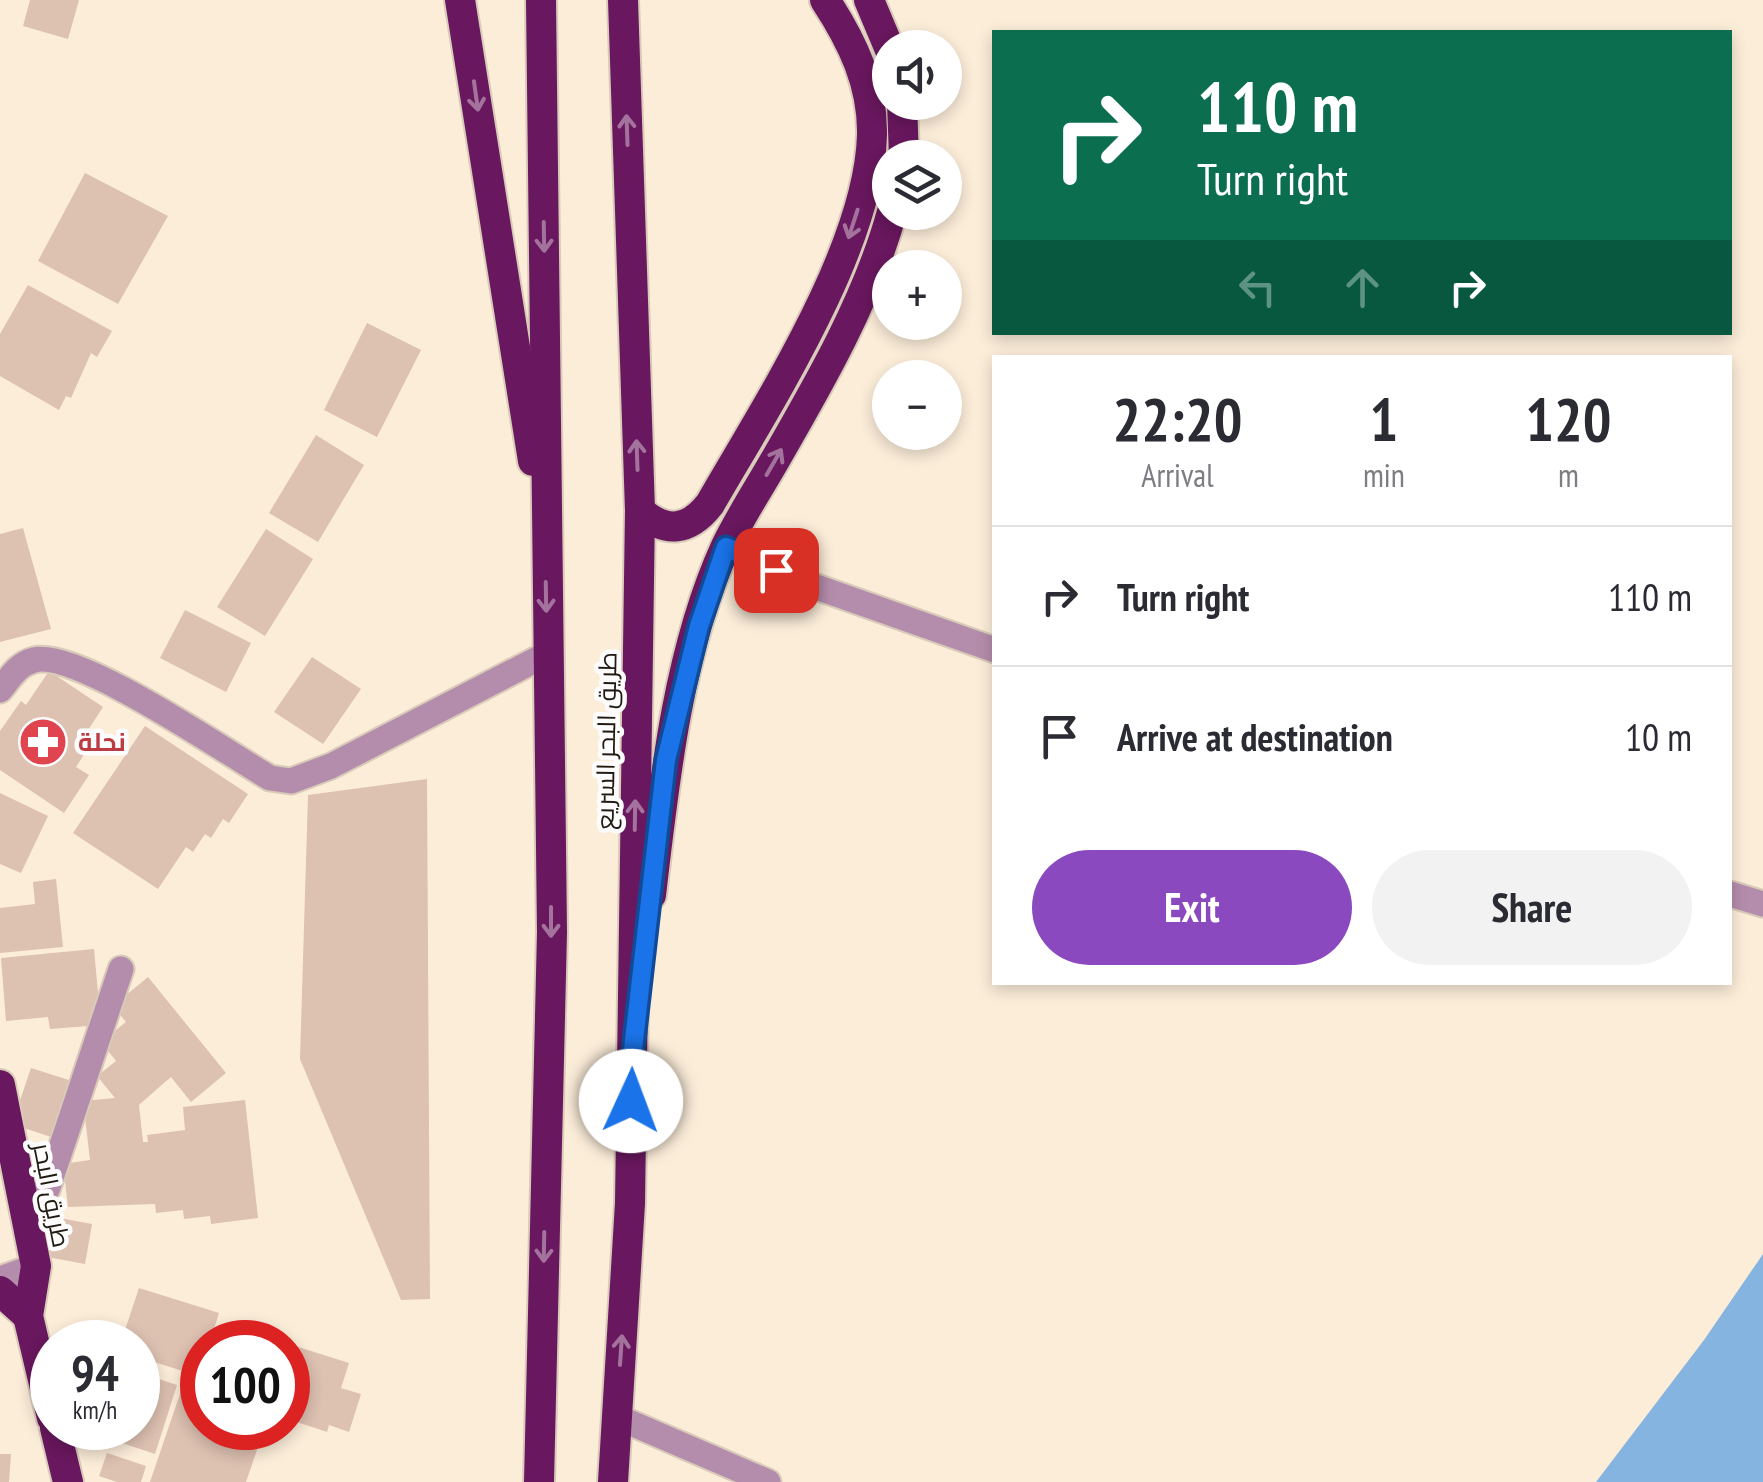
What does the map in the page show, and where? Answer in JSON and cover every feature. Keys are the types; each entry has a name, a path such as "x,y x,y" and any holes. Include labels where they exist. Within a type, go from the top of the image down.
{"highway":[{"path":"460,0 545,535"},
{"path":"539,1482 552,932 541,0"},
{"name":"طريق البحر السريع","path":"613,1482 630,1203 640,511 623,0"},
{"path":"640,511 656,524 677,528 697,521 710,504 790,367 852,232 869,169 872,131 865,78 850,36 825,0"},
{"path":"869,0 882,30"},
{"path":"631,1067 666,760 699,626 726,547 820,382 887,230"},
{"name":"طريق البحر","path":"0,1085 36,1266 30,1324"},
{"path":"0,1292 28,1316"},
{"path":"60,1450 68,1482"}],"street":[{"path":"726,547 802,582 992,649"},
{"path":"0,690 21,665 37,659 59,660 97,675 270,778 290,781 331,766 547,654"},
{"path":"1732,895 1763,904"},
{"path":"24,1207 47,1190 121,969"},
{"path":"0,1279 36,1266"},
{"path":"617,1417 768,1482"}],"water":[{"path":"1763,1254 1763,1482 1596,1482 1704,1340"}],"building":[{"path":"30,0 79,0 68,39 23,26"},
{"path":"85,173 168,216 118,304 38,261"},
{"path":"28,285 112,331 97,357 91,353 71,398 66,396 59,410 0,376 0,334"},
{"path":"367,323 421,350 377,437 324,410"},
{"path":"316,435 364,465 318,542 269,513"},
{"path":"23,528 51,629 0,642 0,534"},
{"path":"266,529 313,559 265,636 217,607"},
{"path":"185,610 251,643 226,692 160,658"},
{"path":"312,657 361,689 323,744 274,712"},
{"path":"49,671 103,707 81,741 89,747 76,767 89,775 64,813 0,770 0,731 21,701 26,705"},
{"path":"145,726 248,794 229,823 223,819 211,838 205,834 193,852 186,847 158,889 73,833"},
{"path":"427,779 430,1299 401,1300 300,1059 308,795"},
{"path":"0,793 48,816 21,873 0,864"},
{"path":"56,879 63,947 0,953 0,908 35,904 33,882"},
{"path":"94,949 101,1025 50,1029 48,1017 6,1021 1,958"},
{"path":"148,977 226,1073 191,1102 171,1077 139,1105 143,1142 148,1142 147,1135 185,1130 183,1107 245,1100 258,1218 211,1224 210,1216 184,1219 183,1210 156,1213 155,1204 68,1207 63,1164 90,1160 83,1101 115,1098 97,1076 116,1061 101,1042 126,1022 113,1006"},
{"path":"31,1068 72,1081 54,1138 12,1124"},
{"path":"49,1216 92,1224 85,1264 42,1256"},
{"path":"139,1288 219,1313 217,1320 180,1320 180,1370 160,1364 160,1320 128,1320"},
{"path":"310,1351 349,1363 341,1388 361,1394 349,1432 329,1425 327,1432 310,1426"},
{"path":"160,1379 177,1385 160,1438"},
{"path":"180,1394 180,1450 257,1450 246,1482 150,1482"},
{"path":"107,1453 146,1466 141,1482 117,1482 99,1476"},
{"path":"0,1454 11,1454 9,1482 0,1482"}],"place":[{"name":"نحلة","path":"43,742"}],"route":[{"path":"631,1101 631,1067 666,760 699,626 726,547 776,570"}]}
